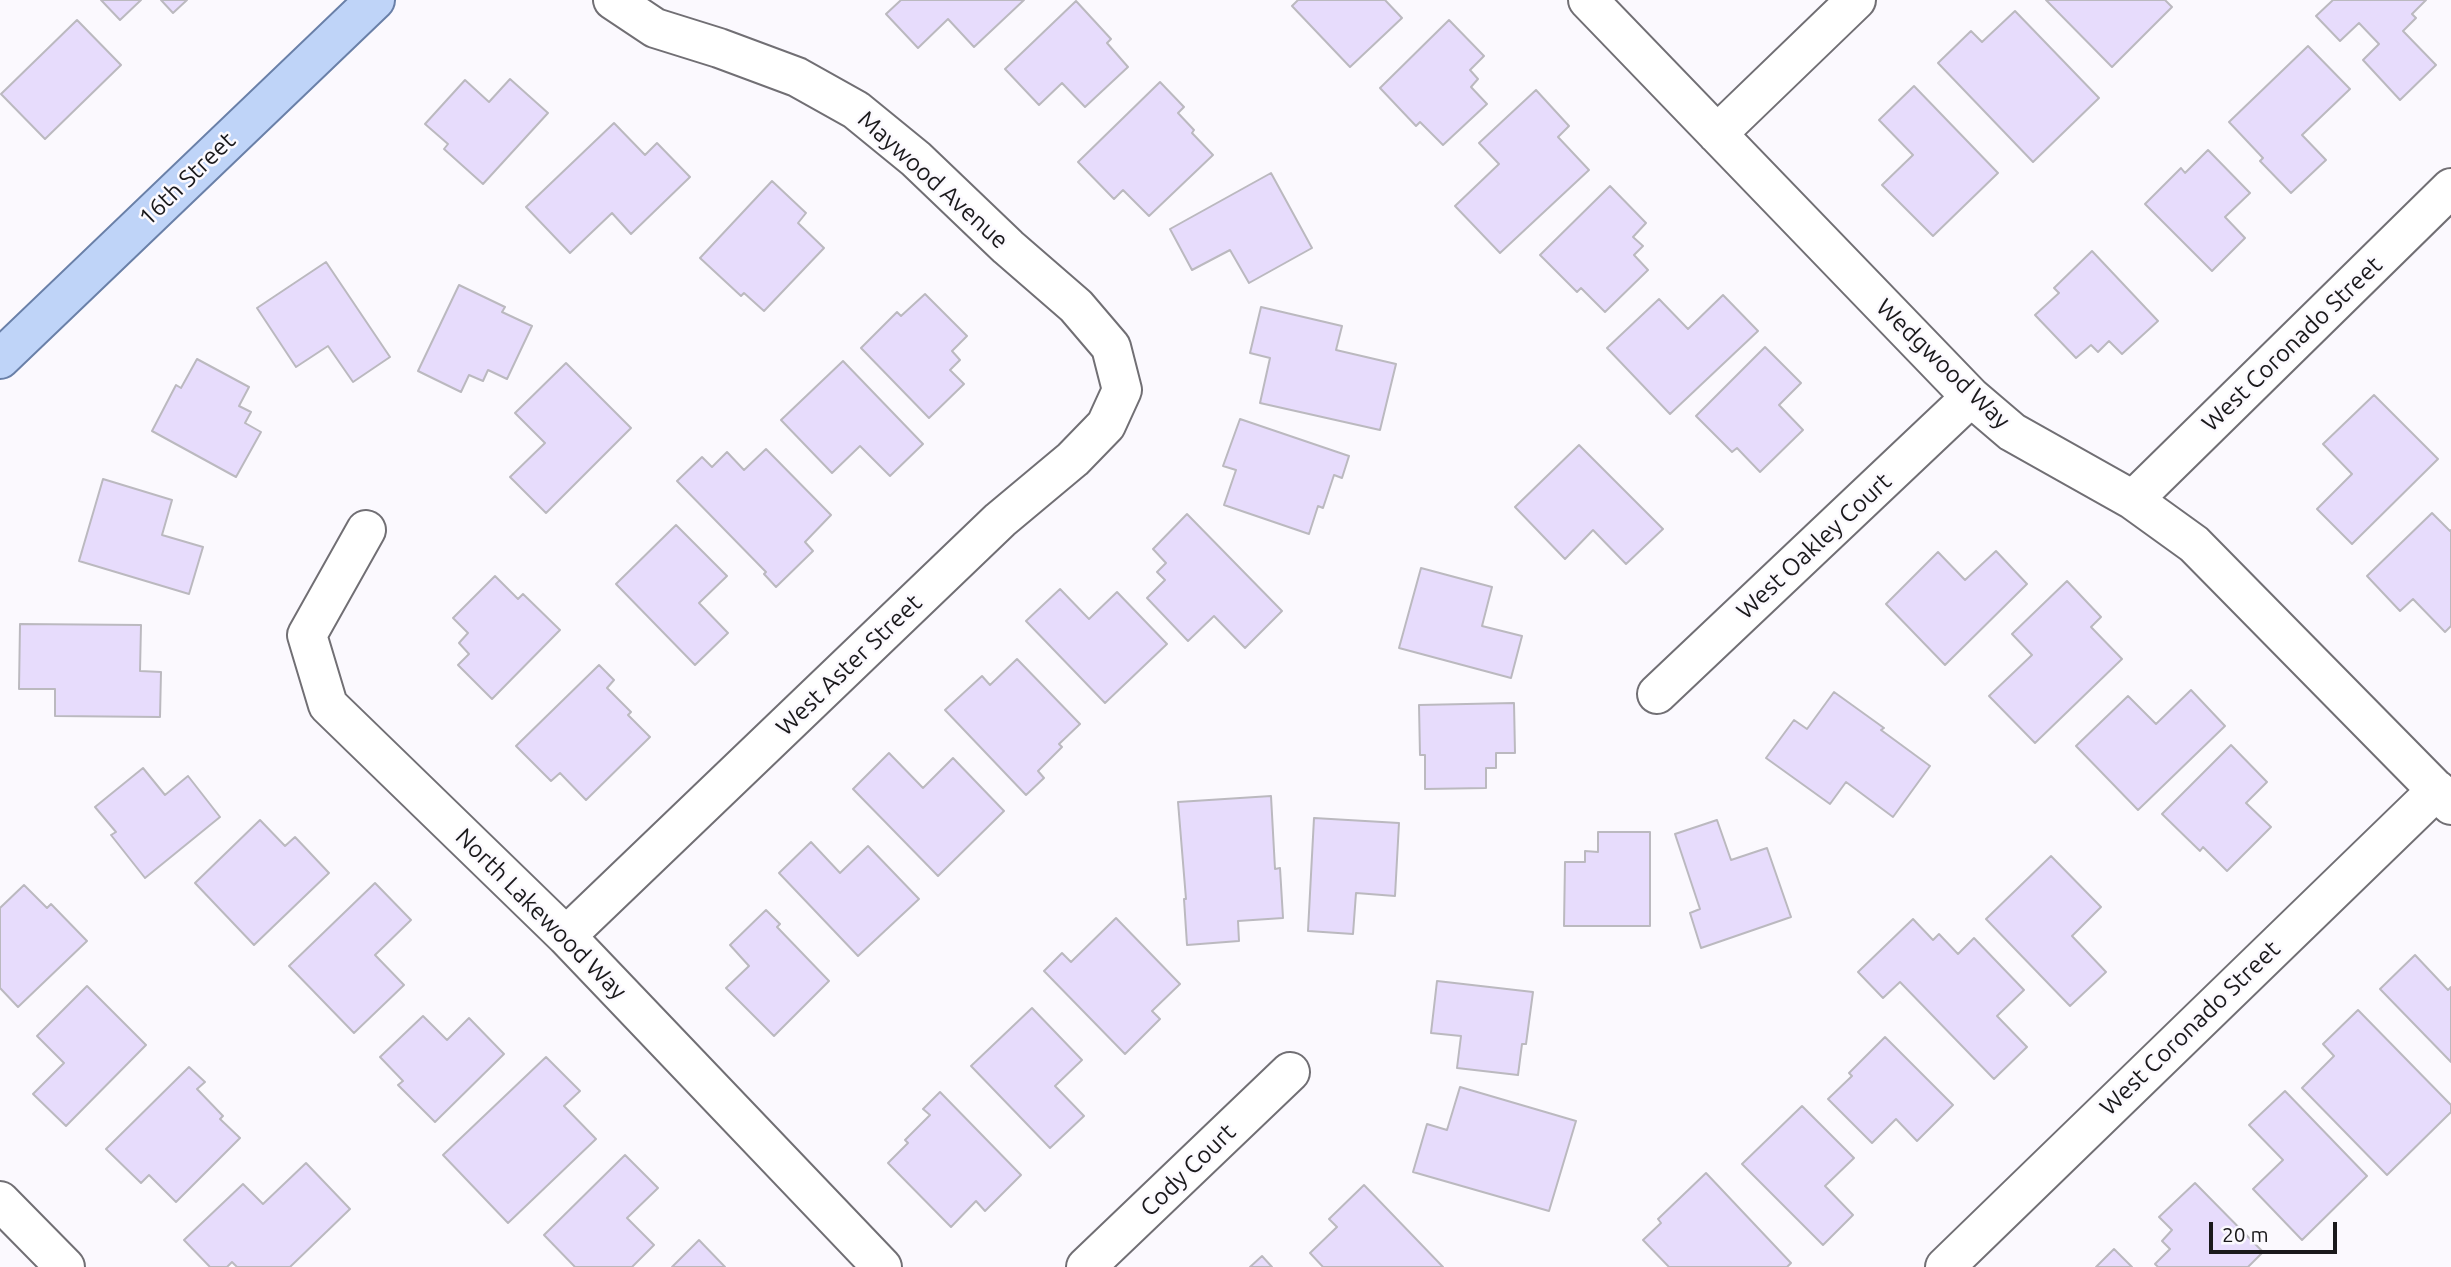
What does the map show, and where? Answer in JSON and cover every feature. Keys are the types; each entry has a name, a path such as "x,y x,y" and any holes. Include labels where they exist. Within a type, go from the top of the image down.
{"main road":[{"name":"16th Street","path":"0,359 374,0"}],"street":[{"name":"Maywood Avenue","path":"613,0 655,28 797,77 856,110 916,159 1008,247 1076,306 1111,347 1122,390"},
{"name":"Wedgwood Way","path":"1588,0 1970,397 2012,432 2133,500 2194,544 2444,797"},
{"path":"1717,134 1856,0"},
{"name":"West Coronado Street","path":"2133,500 2451,188"},
{"name":"West Aster Street","path":"566,936 1000,520 1073,459 1106,425 1122,390"},
{"name":"West Oakley Court","path":"1657,694 1970,397"},
{"name":"North Lakewood Way","path":"366,530 307,635 328,705 566,936 882,1267"},
{"name":"West Coronado Street","path":"1945,1267 2444,797"},
{"name":"Cody Court","path":"1086,1267 1290,1072"},
{"path":"0,1201 65,1267"}],"building":[{"path":"101,0 141,0 120,20"},
{"path":"161,0 187,0 173,13"},
{"path":"901,0 1024,0 974,47 948,19 918,48 886,14"},
{"path":"1298,0 1385,0 1402,18 1350,67 1292,6"},
{"path":"2046,0 2165,0 2172,7 2112,67"},
{"path":"2333,0 2426,0 2412,14 2416,18 2403,31 2436,65 2400,100 2363,60 2379,44 2359,23 2340,41 2316,16"},
{"path":"1076,1 1111,39 1107,43 1128,67 1085,107 1062,83 1039,105 1005,69"},
{"path":"2015,11 2099,98 2033,162 1938,63 1971,31 1982,42"},
{"path":"77,20 121,65 45,139 1,94"},
{"path":"1449,20 1484,56 1470,70 1478,79 1471,87 1487,104 1443,145 1420,122 1416,126 1380,88"},
{"path":"2308,46 2350,89 2302,135 2326,160 2291,193 2260,161 2263,158 2229,122"},
{"path":"510,79 548,113 483,184 444,149 448,144 425,124 465,80 489,102"},
{"path":"1160,82 1184,107 1178,113 1213,155 1149,216 1123,190 1114,199 1078,162"},
{"path":"1914,86 1998,173 1933,236 1882,185 1913,155 1879,120"},
{"path":"1536,90 1569,126 1558,137 1589,170 1500,253 1455,206 1499,164 1479,143"},
{"path":"614,123 645,155 657,143 690,177 631,234 612,213 570,253 526,207"},
{"path":"2208,150 2250,193 2225,217 2245,238 2212,271 2145,204 2181,168 2185,173"},
{"path":"1271,173 1312,248 1249,283 1230,250 1192,270 1170,229"},
{"path":"772,181 806,213 798,223 824,248 764,311 744,293 741,296 700,258"},
{"path":"1610,186 1646,223 1633,237 1643,246 1634,255 1648,270 1605,312 1581,288 1577,292 1540,255"},
{"path":"2092,251 2158,321 2122,354 2109,341 2098,352 2091,345 2076,358 2035,315 2059,293 2054,288"},
{"path":"326,262 390,357 353,382 328,346 296,367 257,308"},
{"path":"459,285 505,307 502,312 532,326 507,379 488,370 483,381 469,375 461,392 418,371"},
{"path":"925,294 967,336 952,351 960,360 950,370 964,384 929,418 861,348 897,312 901,316"},
{"path":"1723,295 1758,331 1670,414 1607,348 1659,299 1688,329"},
{"path":"1261,307 1342,326 1336,350 1396,364 1380,430 1260,403 1270,358 1250,353"},
{"path":"1765,347 1801,383 1779,405 1803,430 1760,472 1737,448 1732,452 1696,416"},
{"path":"197,359 249,387 239,406 251,412 245,423 261,432 236,477 152,431 176,385 181,388"},
{"path":"843,361 923,444 890,476 860,446 832,473 781,420"},
{"path":"566,363 631,428 546,513 510,477 545,443 515,413"},
{"path":"2374,395 2438,459 2352,544 2317,509 2352,474 2323,444"},
{"path":"1240,419 1349,456 1342,478 1334,475 1323,508 1318,506 1309,534 1224,505 1236,470 1223,466"},
{"path":"1579,445 1663,529 1626,564 1593,530 1565,559 1515,507"},
{"path":"766,449 831,515 805,542 813,551 776,587 764,574 766,572 677,481 702,457 712,467 727,452 744,470"},
{"path":"103,479 172,500 162,535 203,547 189,594 79,561"},
{"path":"2432,513 2451,530 2451,626 2445,632 2413,599 2400,611 2367,576"},
{"path":"1187,514 1282,611 1245,648 1214,616 1188,641 1147,598 1165,580 1157,572 1166,563 1153,549"},
{"path":"676,525 727,576 699,603 728,633 695,665 616,584"},
{"path":"1996,551 2027,584 1945,665 1886,604 1938,552 1965,580"},
{"path":"1421,568 1492,587 1482,626 1522,636 1511,678 1399,648"},
{"path":"495,576 518,599 523,594 560,630 492,699 458,665 469,654 459,643 468,633 453,618"},
{"path":"2067,581 2101,617 2091,627 2122,659 2035,743 1989,696 2032,655 2012,634"},
{"path":"1060,589 1089,619 1117,592 1167,644 1105,703 1026,621"},
{"path":"20,624 141,625 140,671 161,672 160,717 55,716 55,689 19,689"},
{"path":"1017,659 1080,724 1059,744 1062,747 1038,771 1044,778 1026,795 945,710 982,676 990,685"},
{"path":"599,665 614,680 607,688 631,712 628,715 650,737 586,800 560,773 551,781 516,746"},
{"path":"2191,690 2225,726 2138,810 2076,746 2128,696 2156,724"},
{"path":"1834,692 1930,766 1893,817 1846,782 1830,804 1766,758 1794,720 1807,729"},
{"path":"1514,703 1515,753 1496,753 1496,768 1486,768 1486,788 1425,789 1425,755 1420,755 1419,705"},
{"path":"2231,745 2267,782 2246,803 2271,827 2227,871 2203,847 2200,851 2162,814"},
{"path":"889,753 923,788 953,758 1004,811 938,876 853,789"},
{"path":"143,768 165,795 188,776 220,817 145,878 111,835 116,832 95,807"},
{"path":"1271,796 1275,869 1280,868 1283,918 1238,921 1239,941 1187,945 1178,802"},
{"path":"1314,818 1399,823 1395,896 1356,893 1353,934 1308,931"},
{"path":"260,820 285,846 295,837 329,873 254,945 195,883"},
{"path":"1717,820 1731,860 1767,848 1791,917 1701,948 1690,913 1700,909 1675,834"},
{"path":"1598,832 1650,832 1650,926 1564,926 1565,862 1585,862 1585,851 1598,852"},
{"path":"811,842 840,873 868,846 919,899 858,956 779,873"},
{"path":"2051,856 2101,907 2072,936 2106,972 2070,1006 1986,919"},
{"path":"375,883 411,920 375,955 404,985 354,1033 289,966"},
{"path":"24,885 47,908 51,904 87,941 18,1007 0,988 0,908"},
{"path":"766,910 780,924 777,927 829,981 774,1036 726,988 749,966 730,945"},
{"path":"1116,918 1180,984 1152,1011 1160,1019 1125,1054 1044,971 1062,953 1071,962"},
{"path":"1913,919 1933,940 1939,934 1958,954 1974,938 2024,990 1997,1016 2027,1047 1994,1079 1900,982 1883,998 1858,972"},
{"path":"2415,955 2448,990 2451,987 2451,1062 2380,989"},
{"path":"1437,981 1533,992 1526,1044 1522,1044 1518,1075 1457,1068 1461,1036 1431,1033"},
{"path":"87,986 146,1045 66,1126 33,1094 64,1063 37,1036"},
{"path":"1032,1008 1082,1060 1055,1086 1084,1116 1050,1148 971,1066"},
{"path":"2358,1010 2451,1105 2451,1112 2387,1175 2302,1088 2334,1056 2323,1044"},
{"path":"423,1016 447,1040 469,1018 504,1054 435,1122 398,1085 403,1081 380,1057"},
{"path":"1885,1037 1953,1105 1917,1141 1896,1119 1872,1143 1828,1099 1852,1076 1849,1073"},
{"path":"546,1057 580,1091 564,1106 596,1139 508,1223 443,1155"},
{"path":"189,1067 205,1082 197,1089 223,1116 220,1119 240,1138 176,1202 149,1175 141,1183 106,1149"},
{"path":"1460,1087 1576,1121 1549,1211 1413,1172 1427,1124 1447,1130"},
{"path":"2285,1091 2367,1176 2302,1240 2253,1189 2283,1160 2249,1125"},
{"path":"940,1092 1021,1175 985,1211 976,1201 951,1227 888,1163 908,1143 905,1140 930,1115 923,1109"},
{"path":"1802,1106 1854,1158 1825,1186 1853,1215 1823,1245 1742,1164"},
{"path":"625,1155 658,1188 627,1218 654,1245 632,1267 575,1267 544,1235"},
{"path":"306,1163 350,1209 290,1267 237,1267 232,1262 227,1267 210,1267 184,1240 243,1184 263,1204"},
{"path":"1706,1173 1791,1263 1787,1267 1669,1267 1643,1240 1661,1223 1658,1219"},
{"path":"2195,1183 2263,1252 2248,1267 2158,1267 2155,1264 2170,1249 2162,1241 2172,1230 2159,1217"},
{"path":"1364,1185 1443,1267 1323,1267 1310,1253 1337,1227 1329,1219"},
{"path":"699,1240 725,1267 672,1267"},
{"path":"2114,1249 2132,1267 2096,1267"},
{"path":"1262,1256 1272,1267 1250,1267"}]}
